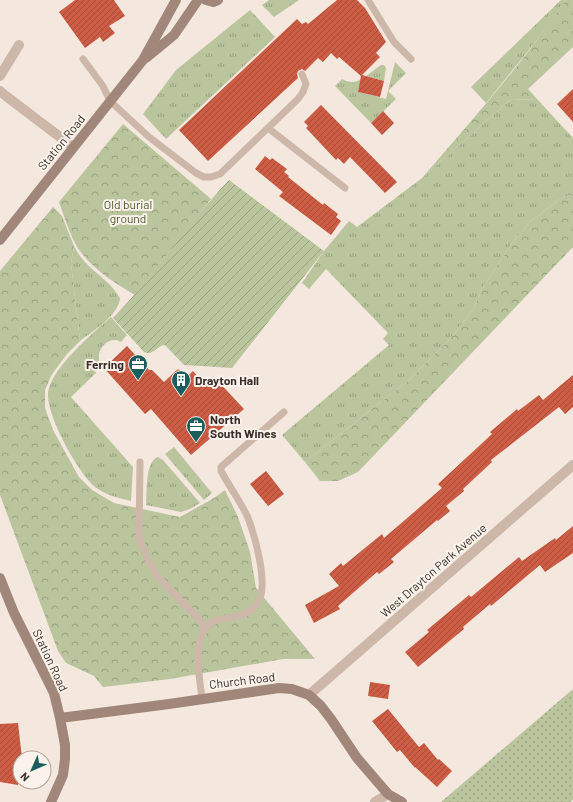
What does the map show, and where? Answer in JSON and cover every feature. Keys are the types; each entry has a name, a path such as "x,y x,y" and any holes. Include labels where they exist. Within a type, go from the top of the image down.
{"street":[{"name":"Station Road","path":"0,240 143,60 176,0"},
{"name":"Station Road","path":"143,60 174,35 198,0"},
{"path":"206,0 213,2 218,0"},
{"path":"0,76 19,45"},
{"path":"0,91 73,147"},
{"name":"West Drayton Park Avenue","path":"309,695 573,465"},
{"name":"Station Road","path":"0,578 14,613 54,694 60,718 65,745 65,759 62,775 51,802"},
{"name":"Church Road","path":"60,718 279,688 292,689 309,695 321,706 357,758 388,794 402,802"},
{"path":"375,802 388,794"}],"lane":[{"path":"368,0 394,42 411,59"},
{"path":"82,59 103,86 110,101 149,137 204,177 211,177 220,174 301,95 306,84 302,74"},
{"path":"268,128 345,188"},
{"path":"202,699 198,650 200,639 205,629 216,620 247,613 260,598 262,587 257,548 247,518 221,470 223,465 284,412"},
{"path":"140,462 139,538 149,562 160,578 200,620 205,629"}],"green space":[{"path":"269,0 299,0 274,17 262,5"},
{"path":"561,0 566,0 549,25 486,103 471,87"},
{"path":"566,0 573,0 573,47 528,89 538,100 511,99 422,178 515,69"},
{"path":"250,10 275,37 166,139 143,114 176,70"},
{"path":"395,62 406,73 388,91 396,99 371,123 335,86 342,79 356,82 361,79 358,92 386,99"},
{"path":"381,65 384,65 386,68 384,81 366,76"},
{"path":"511,99 538,100 573,138 573,197 570,195 560,199 531,221 512,243 482,289 473,310 449,340 410,379 305,462 282,435 389,345 383,339 388,333 326,269 309,289 302,283 324,251 349,221 357,227 422,178"},
{"name":"Old burial ground","path":"123,124 211,199 135,295 102,274 88,261 76,245 71,235 59,202"},
{"path":"229,180 324,251 232,368 184,365 165,345 150,353 144,352 113,318"},
{"path":"570,195 573,197 573,247 358,472 338,481 320,481 305,462 410,379 449,340 473,310 482,289 512,243 531,221 560,199"},
{"path":"53,207 62,216 74,246 71,263 80,341 68,353 52,374 45,390 45,408 53,430 79,477 92,490 114,503 180,517 214,498 225,490 238,517 250,552 256,588 315,659 283,659 170,679 103,687 94,676 66,663 58,651 0,495 0,271"},
{"path":"74,246 81,258 110,285 120,298 119,304 110,316 80,341 71,263"},
{"path":"111,317 127,335 121,342 114,340 104,344 100,350 99,363 94,369 96,373 71,397 133,467 131,501 103,492 88,480 80,470 64,443 52,415 49,403 48,393 51,383 57,373 74,352"},
{"path":"174,447 212,493 204,500 165,454"},
{"path":"158,457 163,460 200,503 181,512 146,505 149,471 151,464"},
{"path":"573,689 573,800 570,802 441,802"}],"building":[{"path":"75,0 114,0 125,16 109,26 115,33 103,42 100,37 85,48 59,12"},
{"path":"337,0 357,0 365,8 386,42 376,53 380,57 362,75 384,81 380,97 358,92 361,76 339,57 337,59 331,53 323,62 318,58 305,71 302,69 298,71 298,78 208,161 179,130 297,19 302,24 306,22 308,24"},
{"path":"573,89 573,122 557,104"},
{"path":"321,105 397,182 385,193 350,157 344,164 338,158 336,160 306,128 308,126 304,122"},
{"path":"383,111 394,123 382,135 371,123"},
{"path":"265,156 270,160 272,158 287,169 284,172 289,176 288,177 323,205 324,203 338,214 336,217 341,221 331,235 279,196 283,192 255,169"},
{"name":"Drayton Hall","path":"127,346 149,370 152,370 164,382 178,369 186,378 193,371 198,377 200,375 210,385 216,379 244,409 191,455 151,409 145,414 104,368"},
{"path":"573,375 573,407 565,414 559,407 491,460 492,462 463,489 464,491 446,506 450,511 438,521 437,520 391,559 394,562 379,574 377,572 338,606 340,609 314,623 305,605 339,586 329,574 341,563 343,566 382,534 384,538 442,488 438,484 492,434 490,432 517,409 518,411 539,395 543,400"},
{"path":"266,471 284,494 268,506 250,484"},
{"path":"573,526 573,553 545,572 540,565 491,606 490,604 463,627 464,629 418,667 405,652 429,632 427,630 469,595 471,597 519,557 522,561 555,538 556,540"},
{"path":"370,682 390,685 388,699 368,696"},
{"path":"388,709 419,747 424,743 438,760 439,759 452,771 437,787 415,768 400,750 397,752 372,721"},
{"path":"18,723 21,750 12,750 12,784 0,782 0,724"}],"place":[{"name":"Ferring","path":"138,381"},
{"name":"Drayton Hall","path":"181,397"},
{"name":"North South Wines","path":"196,443"}]}
